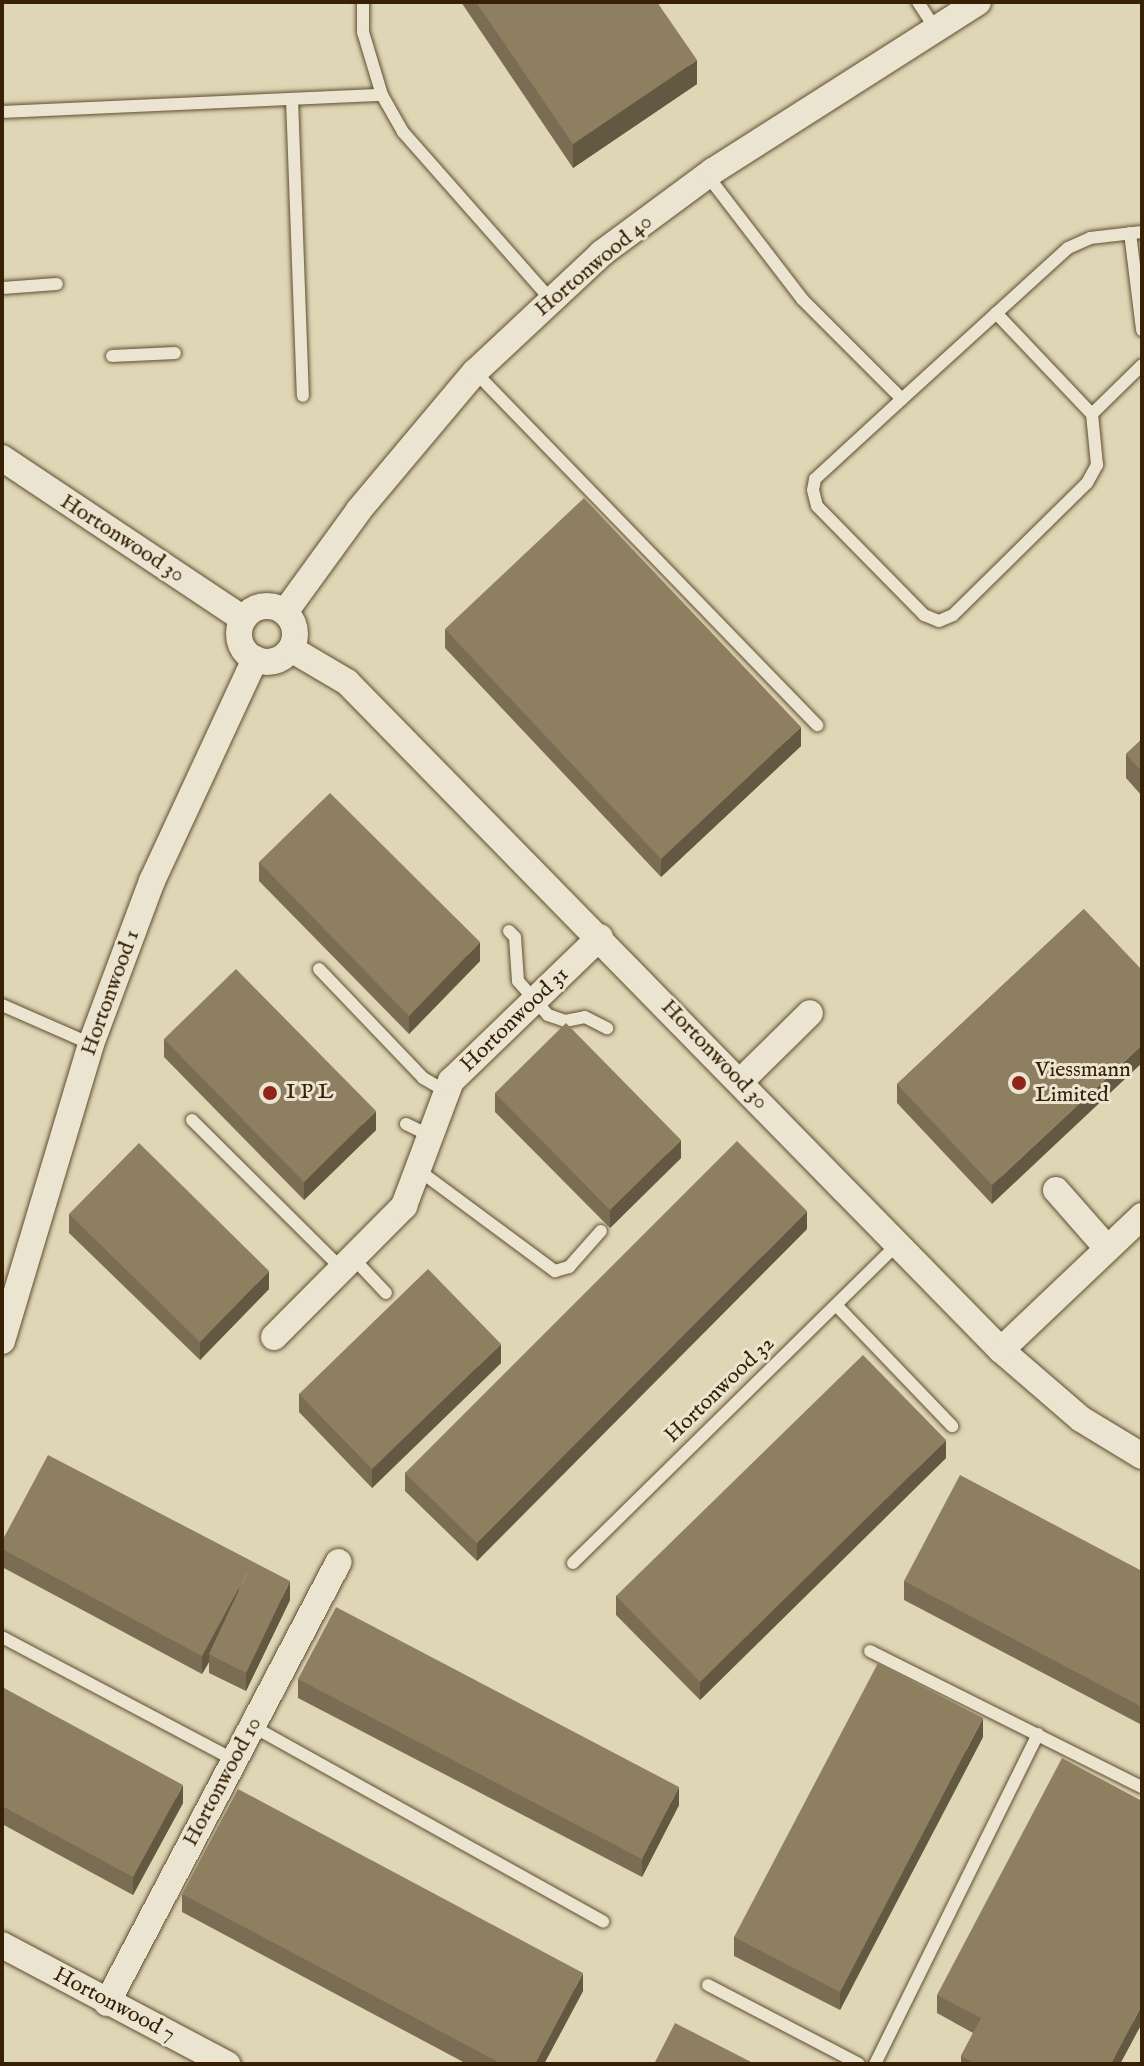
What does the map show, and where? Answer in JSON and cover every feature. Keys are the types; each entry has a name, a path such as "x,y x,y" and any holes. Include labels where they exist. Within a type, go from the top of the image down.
{"street":[{"name":"Hortonwood 40","path":"285,612 359,510 475,372 602,253 707,175 978,2"},
{"name":"Hortonwood 30","path":"2,458 243,619"},
{"path":"257,607 285,612 296,633 291,649 279,660 255,659 242,646 243,619 257,607"},
{"name":"Hortonwood 30","path":"291,649 347,682 1001,1350 1081,1419 1142,1456"},
{"name":"Hortonwood 1","path":"2,1341 91,1044 152,881 255,659"},
{"name":"Hortonwood 31","path":"274,1337 404,1206 417,1169 418,1130 447,1092 451,1081 538,1002 600,937"},
{"path":"740,1082 810,1013"},
{"path":"1056,1190 1107,1248"},
{"path":"1001,1350 1142,1216"},
{"name":"Hortonwood 10","path":"107,2003 339,1562"},
{"name":"Hortonwood 7","path":"2,1945 227,2064"}],"lane":[{"path":"363,2 363,32 382,95 403,132 551,300"},
{"path":"918,2 935,28"},
{"path":"2,112 382,95"},
{"path":"292,99 303,396"},
{"path":"707,175 802,299 902,399"},
{"path":"996,313 1092,414 1094,475 953,615 939,621 924,615 817,506 813,490 815,479 996,313 1068,248 1090,238 1136,232 1142,330"},
{"path":"2,288 57,284"},
{"path":"112,356 175,353"},
{"path":"1092,414 1142,365"},
{"path":"475,372 817,725"},
{"path":"509,931 515,937 518,981 538,1002 557,1018 585,1017 607,1028"},
{"path":"319,969 423,1078 447,1092"},
{"path":"2,1005 91,1044"},
{"path":"192,1120 348,1264 386,1293"},
{"path":"417,1169 536,1253 555,1271 569,1267 601,1231"},
{"name":"Hortonwood 32","path":"573,1563 896,1246"},
{"path":"836,1305 952,1426"},
{"path":"2,1637 234,1760"},
{"path":"870,1651 1142,1787"},
{"path":"252,1726 603,1921"},
{"path":"875,2064 1038,1734"},
{"path":"708,1985 859,2064"}],"building":[{"path":"476,2 657,2 697,60 573,144"},
{"path":"584,498 801,727 661,859 445,629"},
{"path":"1142,739 1142,772 1126,754"},
{"path":"330,793 480,942 409,1016 259,862"},
{"name":"Viessmann Limited","path":"1084,909 1142,970 1142,1045 992,1185 897,1084"},
{"name":"I P L","path":"236,969 376,1111 304,1182 164,1039"},
{"path":"566,1023 681,1140 610,1210 495,1093"},
{"path":"737,1141 807,1211 477,1543 405,1473"},
{"path":"139,1143 269,1271 200,1342 69,1214"},
{"path":"428,1269 501,1344 372,1469 299,1394"},
{"path":"863,1355 946,1440 700,1682 616,1596"},
{"path":"48,1455 290,1581 246,1673 209,1654 248,1571 202,1656 2,1549 2,1541"},
{"path":"960,1475 1142,1571 1142,1707 904,1581"},
{"path":"336,1607 679,1787 642,1859 298,1679"},
{"path":"878,1663 983,1718 840,1992 734,1937"},
{"path":"2,1687 183,1785 133,1877 2,1806"},
{"path":"1062,1758 1142,1801 1142,2005 1111,2064 976,2064 961,2056 981,2018 937,1995"},
{"path":"238,1789 583,1973 535,2064 502,2064 182,1894"},
{"path":"675,2023 755,2064 654,2064"}],"place":[{"name":"Viessmann Limited","path":"1019,1083"},
{"name":"I P L","path":"270,1093"}]}
